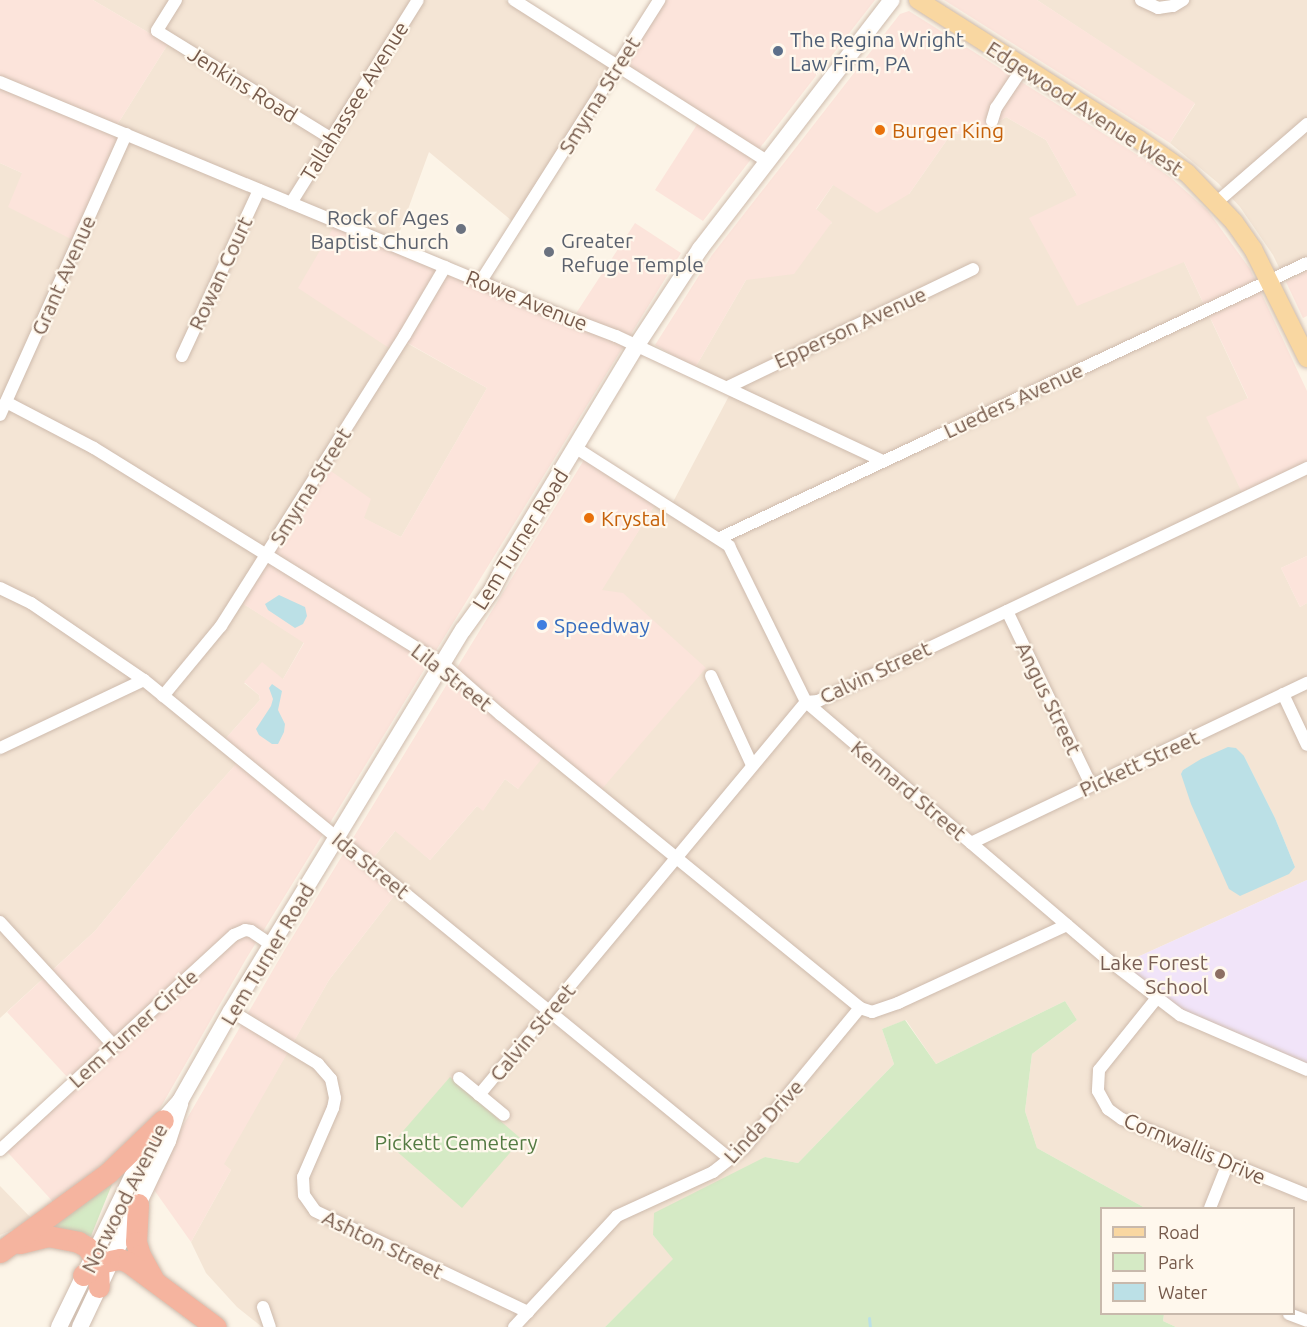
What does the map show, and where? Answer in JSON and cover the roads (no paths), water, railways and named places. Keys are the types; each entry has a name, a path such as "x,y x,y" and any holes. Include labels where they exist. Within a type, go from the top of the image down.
{"highway":[{"path":"2,1251 113,1169 163,1120"},
{"path":"138,1204 135,1224 138,1248 145,1266 157,1283"},
{"path":"2,1251 36,1237 58,1236 78,1242 97,1268 128,1262 216,1327"}],"main road":[{"name":"Lem Turner Road","path":"180,1101 231,1011 442,664 492,590 509,557 637,345 700,249 892,0"},
{"name":"Edgewood Avenue West","path":"918,0 1165,157 1217,202 1253,249 1307,358"},
{"name":"Norwood Avenue","path":"80,1327 97,1268 132,1174 163,1120 180,1101"},
{"name":"Norwood Avenue","path":"59,1327 138,1204 168,1140 180,1101"}],"street":[{"name":"Jenkins Road","path":"176,0 157,31 330,138"},
{"name":"Tallahassee Avenue","path":"291,203 418,0"},
{"path":"514,0 767,161"},
{"name":"Smyrna Street","path":"481,281 659,0"},
{"path":"1141,0 1158,8 1173,6 1183,0"},
{"path":"992,121 996,108 1024,66"},
{"name":"Rowe Avenue","path":"0,82 637,345 883,461"},
{"path":"1217,202 1307,124"},
{"name":"Grant Avenue","path":"0,415 126,134"},
{"name":"Rowan Court","path":"182,356 259,190"},
{"name":"Lueders Avenue","path":"720,538 1307,263"},
{"name":"Smyrna Street","path":"163,696 221,626 405,335 445,267"},
{"name":"Epperson Avenue","path":"728,387 973,269"},
{"name":"Lila Street","path":"6,402 94,448 442,664 500,714 866,1010"},
{"name":"Kennard Street","path":"576,448 720,538 735,556 806,702 1067,925 1156,999 1198,1024 1307,1070"},
{"name":"Calvin Street","path":"479,1095 806,702 818,701 1307,468"},
{"name":"Ida Street","path":"0,588 32,603 144,680 730,1160"},
{"name":"Angus Street","path":"1007,611 1091,785"},
{"path":"711,676 752,765"},
{"path":"0,748 144,680"},
{"name":"Pickett Street","path":"971,843 1307,683"},
{"path":"1283,694 1307,745"},
{"path":"0,922 114,1046"},
{"path":"866,1010 898,1003 1067,925"},
{"name":"Lem Turner Circle","path":"0,1150 238,932 251,932 273,945"},
{"name":"Cornwallis Drive","path":"1156,999 1099,1070 1096,1081 1101,1099 1108,1109 1122,1119 1307,1195"},
{"name":"Linda Drive","path":"514,1327 617,1216 713,1172 730,1160 768,1122 866,1010"},
{"name":"Ashton Street","path":"231,1011 318,1064 331,1079 335,1098 333,1108 303,1177 304,1195 315,1212 528,1312"},
{"path":"459,1078 504,1115"},
{"path":"1211,1207 1228,1163"},
{"path":"263,1307 270,1327"},
{"path":"1292,1315 1307,1321"}],"water":[{"path":"279,595 305,607 307,616 303,624 295,628 268,610 265,604"},
{"path":"272,684 282,691 278,710 285,724 278,744 272,744 259,735 256,729 271,706 273,699 269,688"},
{"path":"1228,747 1236,748 1244,756 1275,818 1295,867 1289,874 1240,896 1229,889 1191,804 1181,774 1183,770 1201,759"}],"waterway":[{"path":"869,1318 870,1327"}],"place":[{"name":"The Regina Wright Law Firm, PA","path":"778,51"},
{"name":"Burger King","path":"880,130"},
{"name":"Rock of Ages Baptist Church","path":"461,229"},
{"name":"Greater Refuge Temple","path":"549,252"},
{"name":"Krystal","path":"589,518"},
{"name":"Speedway","path":"542,625"},
{"name":"Lake Forest School","path":"1220,974"}],"park label":[{"name":"Pickett Cemetery","path":"456,1142"}]}
